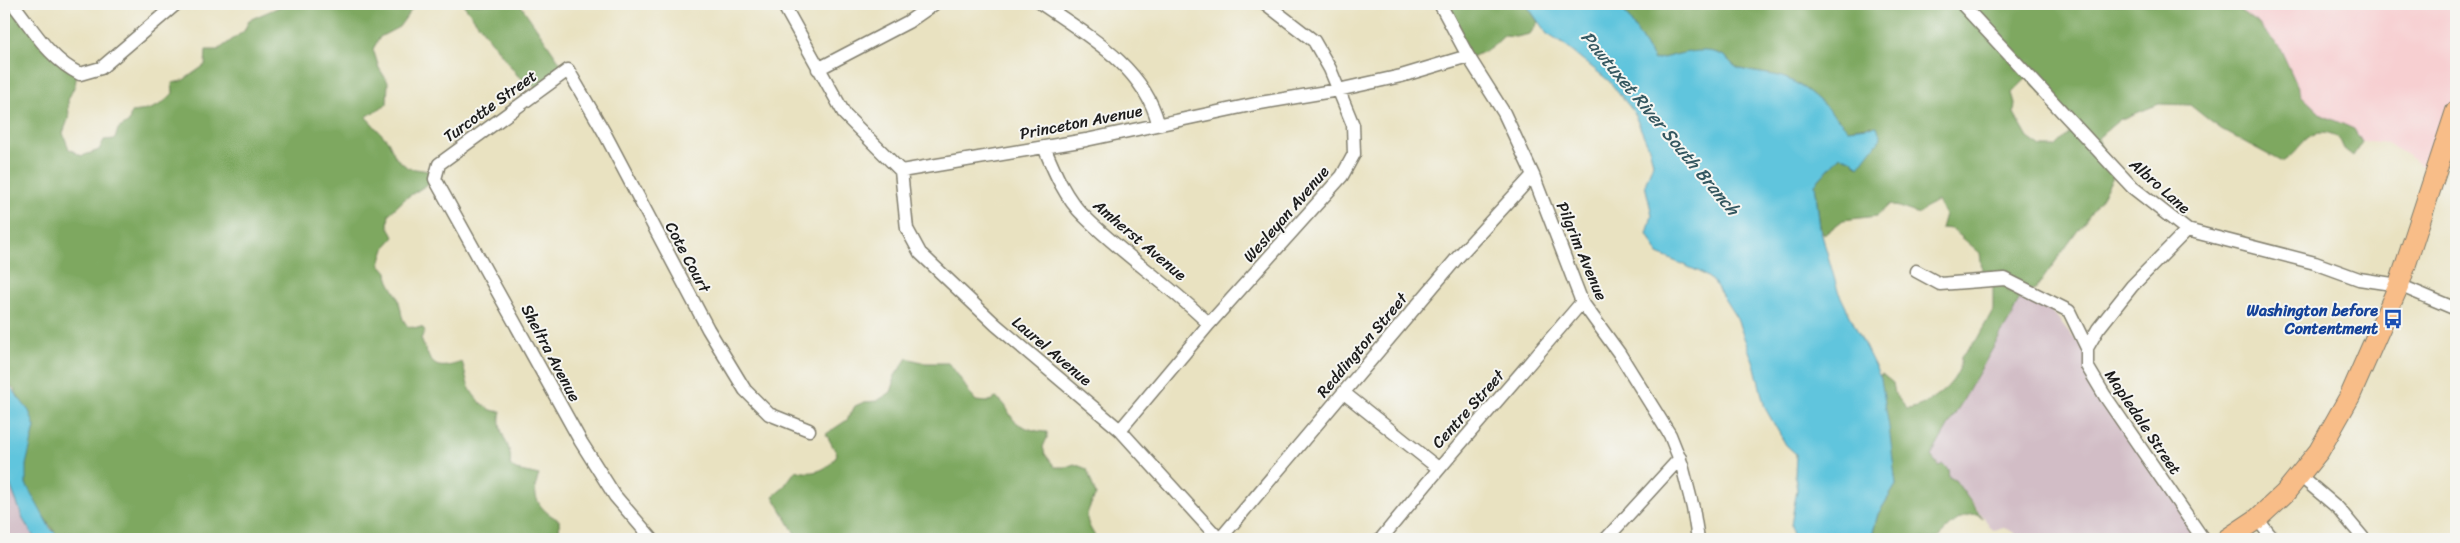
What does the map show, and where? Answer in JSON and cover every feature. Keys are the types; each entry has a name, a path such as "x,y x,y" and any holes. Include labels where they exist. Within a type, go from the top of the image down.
{"main road":[{"path":"2227,539 2257,519 2285,493 2319,451 2350,396 2399,285 2456,111"}],"street":[{"path":"14,4 48,51 64,66 80,74 101,68 176,4"},
{"path":"783,4 818,70 845,115 901,170"},
{"path":"818,70 908,22 934,4"},
{"path":"1042,4 1093,39 1129,70 1154,105 1158,123"},
{"name":"Wesleyan Avenue","path":"1120,430 1209,324 1342,176 1354,154 1353,125 1330,69 1314,41 1266,4"},
{"name":"Pilgrim Avenue","path":"1440,4 1468,56 1504,113 1533,175 1582,302 1619,353 1670,435 1680,458 1693,508 1698,539"},
{"name":"Albro Lane","path":"1962,4 2132,187 2186,230 2315,263 2359,280 2399,285 2456,310"},
{"name":"Princeton Avenue","path":"901,170 1086,140 1158,123 1338,90 1401,76 1468,56"},
{"name":"Turcotte Street","path":"437,173 439,164 568,70"},
{"name":"Cote Court","path":"568,70 604,132 708,329 745,390 769,414 809,430"},
{"name":"Amherst Avenue","path":"1044,147 1058,180 1083,215 1182,297 1209,324"},
{"name":"Laurel Avenue","path":"901,170 907,229 920,253 996,325 1120,430 1219,539"},
{"name":"Sheltra Avenue","path":"437,173 435,179 581,442 615,496 652,539"},
{"name":"Reddington Street","path":"1219,539 1457,258 1533,175"},
{"path":"2087,348 2132,286 2186,230"},
{"name":"Mapledale Street","path":"1916,271 1940,284 2005,279 2069,311 2087,348 2087,366 2105,396 2203,539"},
{"name":"Centre Street","path":"1381,539 1438,468 1513,384 1582,302"},
{"path":"1344,393 1438,468"},
{"path":"1606,539 1680,458"},
{"path":"2299,475 2338,508 2364,539"},
{"path":"2257,519 2273,539"}],"shaded area":[{"path":"2230,4 2456,4 2456,111 2432,174 2413,159 2387,143 2362,142 2354,129 2322,115 2302,96 2280,48 2238,8"},
{"path":"2023,291 2048,306 2073,337 2086,347 2087,368 2202,539 2018,539 2013,532 2004,528 1993,530 1955,480 1949,477 1931,456 2012,315"},
{"path":"4,469 24,521 35,539 4,539"}],"green space":[{"path":"4,4 15,4 77,74 75,85 68,100 69,117 63,133 69,149 82,156 99,150 104,140 115,139 118,129 129,122 131,112 150,109 163,102 173,93 172,83 182,81 205,65 206,50 218,50 244,31 249,20 286,4 410,4 412,9 399,27 380,37 373,49 379,68 388,82 387,104 366,117 388,141 396,158 408,168 437,172 436,179 406,198 389,214 388,225 394,237 386,246 380,264 387,272 387,276 398,298 402,317 408,327 423,328 425,331 421,339 431,360 439,366 462,362 469,386 475,397 490,409 501,411 500,427 511,458 510,465 516,470 539,475 536,483 536,496 546,512 559,520 560,539 61,539 40,512 28,488 25,475 35,427 14,389 4,379"},
{"path":"463,4 520,4 562,65 536,88 518,76"},
{"path":"1440,4 1526,4 1538,22 1530,34 1516,37 1504,36 1491,48 1470,58"},
{"path":"1620,4 2230,4 2257,22 2280,48 2302,96 2322,115 2354,129 2362,142 2353,156 2344,149 2339,138 2319,133 2306,139 2290,157 2282,162 2220,129 2190,105 2159,104 2119,120 2098,138 2113,177 2102,197 2035,290 2023,291 2012,315 1931,456 1939,466 1943,464 1948,469 1949,477 1955,480 1983,519 1977,514 1965,516 1955,522 1937,539 1871,539 1878,514 1896,485 1880,375 1882,374 1893,383 1895,394 1907,409 1916,407 1934,398 1951,383 1960,366 1961,357 1977,339 1993,310 1993,283 1983,279 1980,253 1952,229 1941,228 1945,214 1937,201 1926,207 1919,214 1890,204 1877,216 1843,220 1824,235 1820,228 1815,184 1840,156 1851,159 1858,167 1873,125 1848,129 1818,99 1801,86 1782,77 1740,69 1715,52 1688,53 1654,60","holes":["2027,78 2075,128 2055,147 2041,147 2028,138 2014,113 2015,103 2012,93"]},
{"path":"907,358 925,363 948,363 976,401 987,402 996,398 1002,402 1013,419 1019,424 1033,430 1047,432 1047,438 1043,447 1045,454 1055,467 1066,467 1074,464 1087,469 1096,495 1089,508 1087,517 1097,539 798,539 773,496 782,489 796,470 814,472 825,468 834,460 837,454 826,434 847,420 855,406 864,402 877,401 891,392 894,377"}],"water":[{"name":"Pawtuxet River South Branch","path":"1526,4 1620,4 1654,60 1688,52 1714,52 1722,55 1740,69 1782,77 1801,86 1818,99 1848,129 1877,126 1881,138 1859,167 1851,159 1840,156 1815,184 1820,228 1838,291 1881,379 1889,427 1896,485 1878,514 1871,539 1793,539 1791,525 1797,489 1795,477 1796,454 1786,445 1765,408 1755,367 1737,319 1713,281 1700,272 1658,254 1647,234 1652,215 1645,185 1653,163 1649,148 1633,111 1609,81 1563,44 1547,34"},
{"path":"4,379 29,411 35,427 26,465 26,484 50,528 61,539 35,539 24,521 4,469"}],"place":[{"name":"Washington before Contentment","path":"2393,319"}]}
